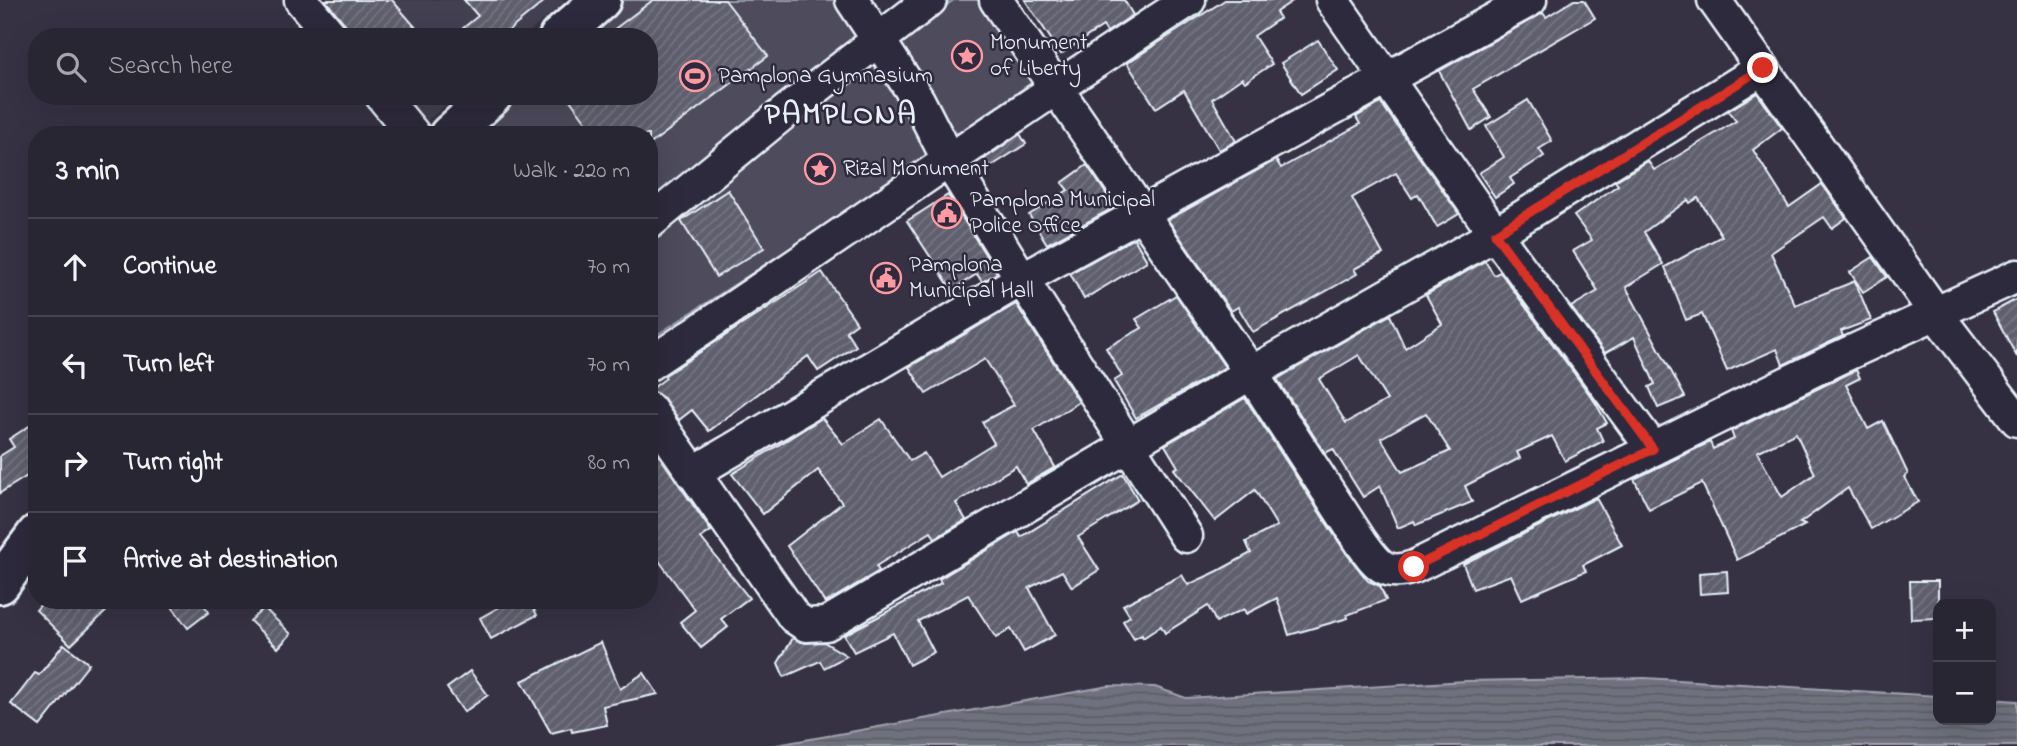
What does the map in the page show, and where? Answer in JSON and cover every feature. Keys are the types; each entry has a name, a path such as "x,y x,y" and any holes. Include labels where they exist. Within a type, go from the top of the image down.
{"highway":[{"path":"569,28 601,0"},
{"path":"459,126 482,105"},
{"path":"0,584 21,544"}],"street":[{"path":"301,0 324,28"},
{"path":"852,0 918,100 948,159 1022,279 1186,536"},
{"path":"658,216 785,112 930,0"},
{"path":"996,0 1057,85 1141,215 1251,373 1361,542 1379,566 1393,571 1414,567 1836,359 1937,315 2017,276"},
{"path":"658,358 860,224 948,159 1057,85 1189,0"},
{"path":"1332,0 1495,234 1653,449"},
{"path":"693,472 1022,279 1530,0"},
{"path":"1714,0 1937,315 2017,420"},
{"path":"658,422 794,617 817,627 833,621 1251,373 1495,234 1763,68"},
{"path":"389,105 407,126"}],"shaded area":[{"path":"303,0 566,0 534,28 328,28"},
{"path":"617,0 844,0 861,32 658,199 658,126 481,126 499,105 658,105 658,28 581,28"},
{"path":"954,0 978,0 1034,81 957,134 893,42"},
{"path":"882,57 934,155 658,334 658,229"},
{"path":"397,105 445,105 421,126 415,126"}],"water":[{"path":"1645,678 1933,696 1933,725 1996,725 1996,699 2017,701 2017,746 771,746 1109,686 1155,687 1186,698 1466,681"}],"building":[{"path":"325,0 392,0 416,28 347,28"},
{"path":"464,0 546,0 512,28 463,28 478,16"},
{"name":"Pamplona Gymnasium","path":"653,0 725,0 768,56 658,138 658,126 589,126 574,105 658,105 658,28 616,28"},
{"path":"1025,0 1124,0 1133,15 1107,32 1103,26 1061,54"},
{"path":"1225,0 1294,0 1276,12 1280,18 1254,36 1272,64 1245,82 1242,78 1212,99 1236,141 1219,150 1184,90 1156,108 1127,63"},
{"path":"1574,0 1584,0 1595,18 1473,89 1491,117 1471,130 1439,71 1543,13 1546,17"},
{"path":"1318,40 1338,70 1301,94 1281,63"},
{"path":"1757,93 1782,128 1753,150 1789,207 1822,184 1846,218 1832,228 1824,217 1771,253 1795,305 1855,281 1871,320 1841,331 1843,336 1783,365 1777,349 1727,371 1702,314 1686,320 1665,267 1722,236 1698,198 1690,203 1688,200 1644,232 1663,264 1626,287 1685,397 1658,408 1649,387 1655,384 1634,337 1605,353 1571,307 1598,291 1573,251 1592,240 1574,216 1618,185 1615,181 1648,161 1654,170 1736,121 1728,111"},
{"path":"1528,100 1552,141 1539,149 1544,156 1510,178 1514,184 1495,197 1479,173 1504,157 1486,126"},
{"path":"1381,103 1459,214 1437,227 1418,194 1412,198 1396,173 1352,198 1383,254 1354,269 1357,274 1253,332 1238,307 1231,311 1168,220 1276,160 1281,168 1360,124 1356,117"},
{"path":"1020,134 1026,144 990,167 984,159"},
{"path":"1087,165 1115,207 1047,244 1029,215 1068,190 1062,183"},
{"path":"728,190 764,248 716,277 681,221"},
{"path":"948,195 997,273 982,282 977,274 952,290 907,221"},
{"path":"1134,238 1147,261 1084,299 1070,273"},
{"path":"1873,257 1887,277 1863,292 1850,272"},
{"path":"1485,261 1494,275 1500,272 1595,402 1607,423 1597,428 1603,441 1565,461 1552,436 1517,452 1520,458 1465,486 1472,502 1416,525 1414,521 1398,528 1380,486 1363,497 1333,449 1325,453 1277,379 1390,315 1405,348 1442,324 1426,295","holes":["1359,355 1387,400 1346,423 1319,379","1426,413 1450,451 1402,472 1381,438"]},
{"path":"822,272 857,323 846,331 856,346 818,371 808,356 709,431 692,410 679,420 664,398 658,395 658,384 666,378 664,376"},
{"path":"1176,295 1225,367 1136,418 1114,381 1122,376 1106,348 1142,328 1136,319"},
{"path":"2017,299 2017,357 1993,312"},
{"path":"1016,304 1079,402 1034,430 1055,467 1026,484 1016,466 956,503 966,520 935,538 931,532 876,566 879,571 825,603 787,546 842,503 818,470 763,514 732,474 822,418 843,444 881,419 910,461 924,453 939,477 994,443 982,422 1014,405 985,359 926,394 909,367"},
{"path":"1856,370 1860,378 1846,385 1868,429 1883,421 1908,474 1904,477 1918,502 1871,529 1848,488 1800,523 1805,525 1737,560 1702,483 1649,509 1634,479 1710,442 1713,449 1734,439 1731,431","holes":["1796,433 1815,474 1782,497 1757,452"]},
{"path":"1245,398 1346,553 1368,581 1380,586 1386,600 1347,615 1348,618 1289,635 1277,598 1246,614 1244,609 1216,622 1208,606 1165,633 1161,626 1143,638 1142,635 1134,639 1123,621 1130,616 1123,605 1182,575 1188,585 1218,571 1251,553 1246,542 1277,526 1255,490 1215,521 1174,469 1178,467 1165,445"},
{"path":"28,427 28,476 0,493 0,456 14,447 9,439"},
{"path":"658,454 711,531 701,538 749,598 721,619 728,627 701,648 680,622 695,610 658,559"},
{"path":"1123,474 1138,500 1078,537 1099,570 1072,587 1062,571 1029,588 1055,635 1024,652 1011,629 996,638 968,595 918,621 934,652 909,665 893,633 854,652 844,635 941,583 939,579 1018,532 1021,537"},
{"path":"1596,498 1622,545 1583,565 1586,571 1522,599 1511,575 1473,589 1463,564"},
{"path":"1727,571 1728,592 1700,594 1699,573"},
{"path":"1910,581 1938,581 1938,599 1933,599 1933,618 1911,619"},
{"path":"37,609 109,609 71,645"},
{"path":"174,609 207,609 209,612 188,628"},
{"path":"265,609 291,634 278,648 250,621"},
{"path":"496,609 534,609 537,615 491,639 480,618"},
{"path":"793,638 806,643 824,642 847,656 824,668 820,661 784,677 778,663"},
{"path":"601,642 620,689 644,673 658,694 603,706 607,725 572,732 571,728 551,733 522,681"},
{"path":"64,644 89,664 40,726 11,704 35,673 39,675"},
{"path":"470,671 488,695 464,712 447,688"}],"place":[{"name":"Monument of Liberty","path":"967,56"},
{"name":"Pamplona Gymnasium","path":"695,76"},
{"name":"Rizal Monument","path":"820,169"},
{"name":"Pamplona Municipal Police Office","path":"947,213"},
{"name":"Pamplona Municipal Hall","path":"886,278"}],"district":[{"name":"PAMPLONA","path":"841,116"}],"route":[{"path":"1414,567 1653,449 1495,234 1763,68"}]}
